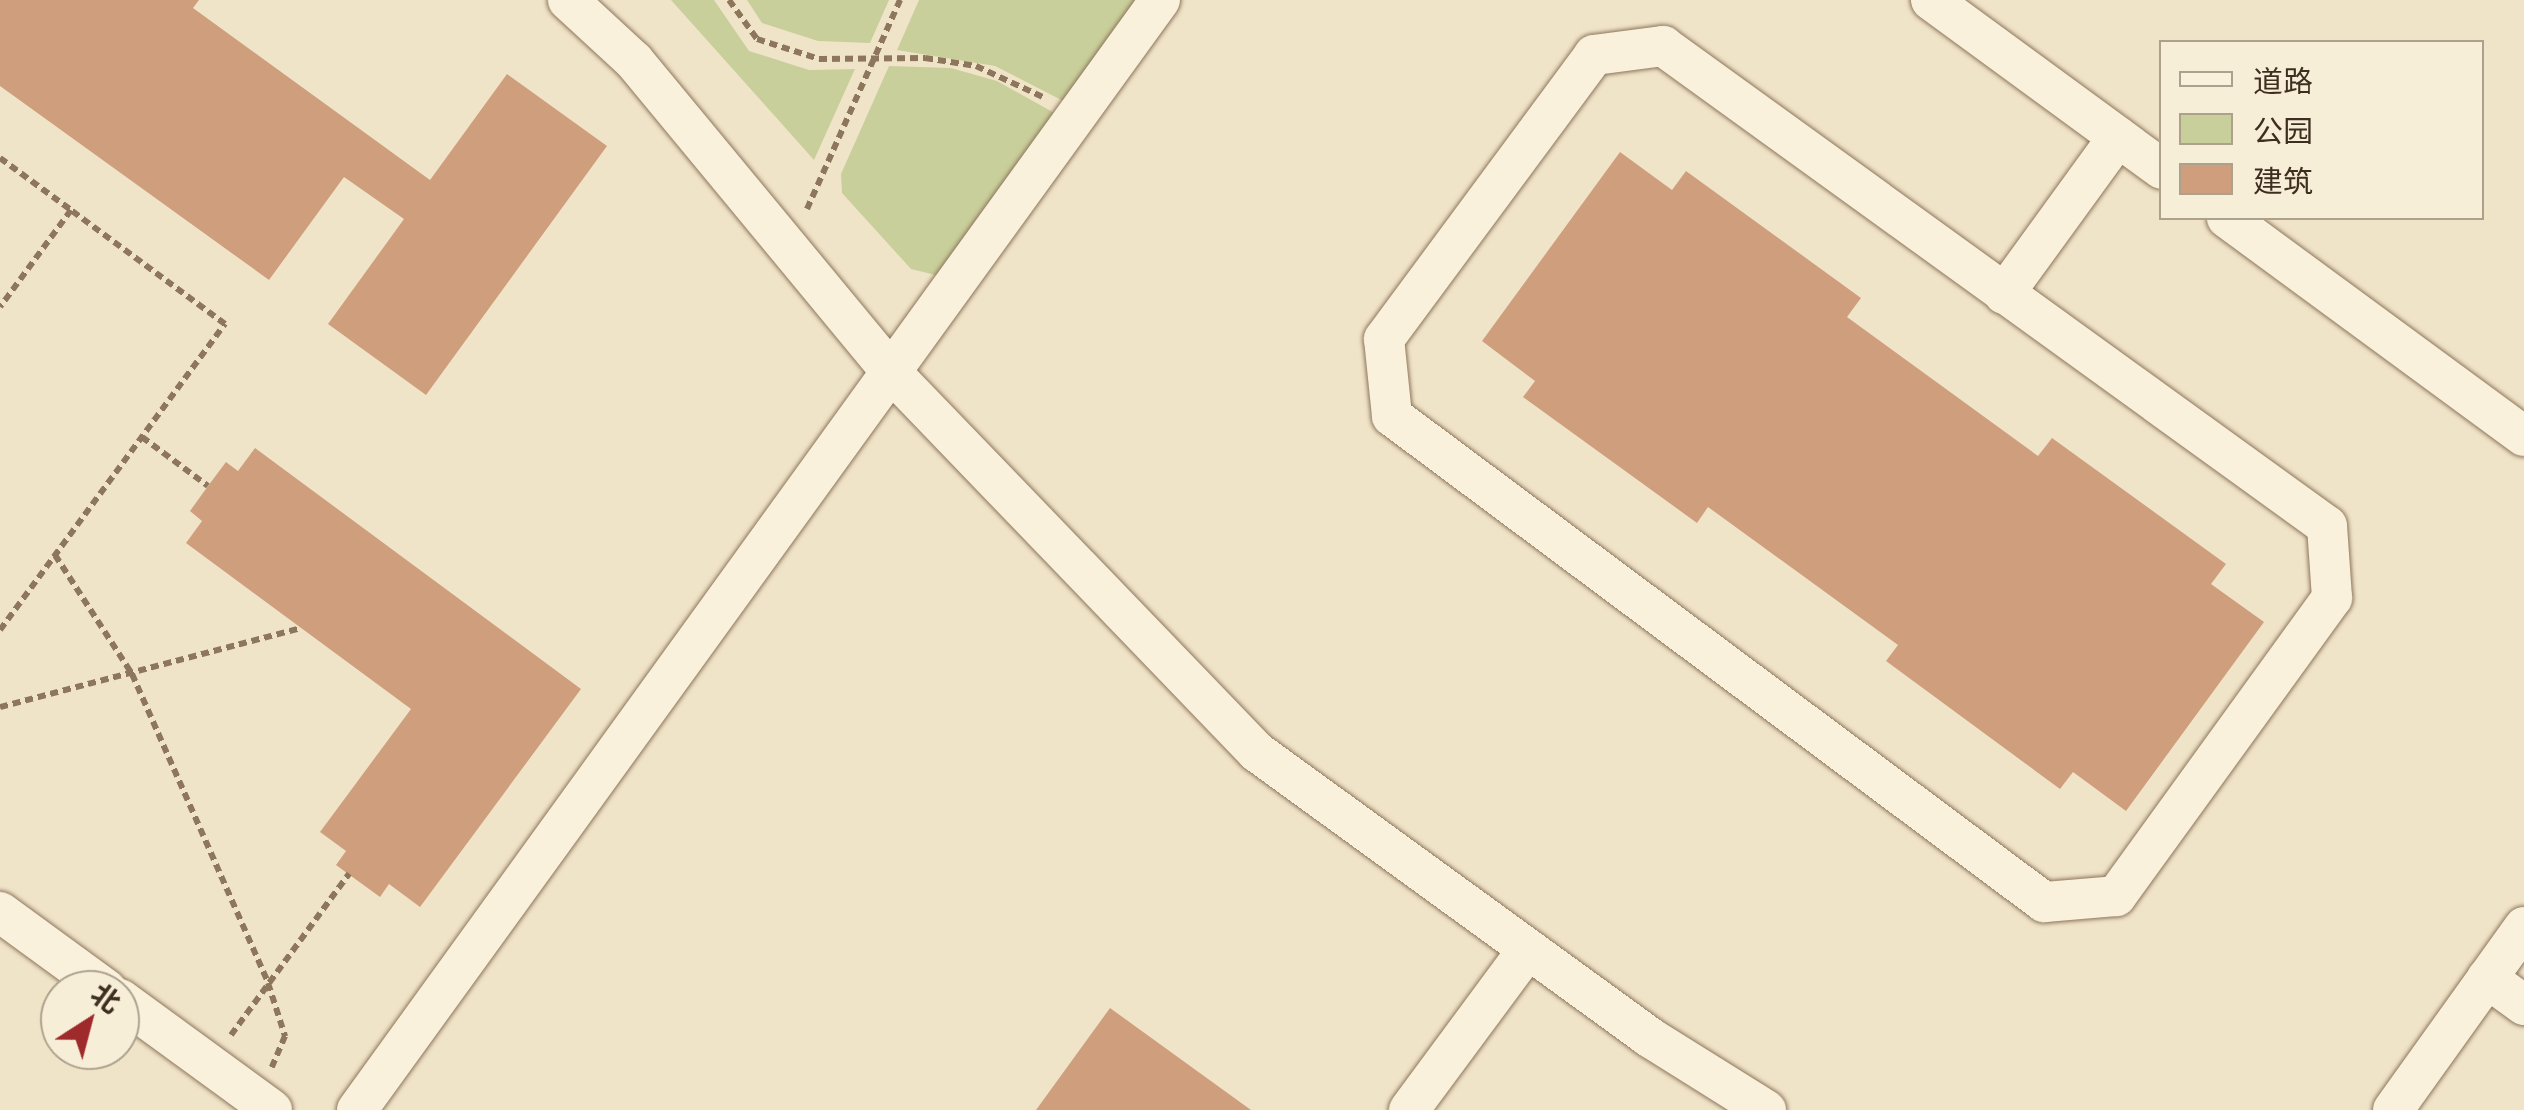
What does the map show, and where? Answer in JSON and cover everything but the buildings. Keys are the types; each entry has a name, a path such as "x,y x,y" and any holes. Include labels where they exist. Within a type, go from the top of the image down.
{"lane":[{"path":"568,0 634,61 890,372 1257,752 1649,1037 1766,1110"},
{"path":"357,1110 1160,0"},
{"path":"1931,0 2159,168"},
{"path":"1663,46 2004,294 2326,526 2332,598 2116,896 2044,902 1392,416 1384,340 1594,55 1663,46"},
{"path":"2004,294 2118,137"},
{"path":"2230,220 2524,436"},
{"path":"0,912 80,970"},
{"path":"2393,1110 2524,927"},
{"path":"1409,1110 1528,949"},
{"path":"2487,978 2524,1005"},
{"path":"140,1014 265,1105"}],"path":[{"path":"729,0 756,38 819,59 874,57 976,66 1076,116"},
{"path":"789,249 900,0"},
{"path":"0,158 225,324 0,630"},
{"path":"0,307 71,210"},
{"path":"142,437 208,486"},
{"path":"55,556 132,674 268,983 286,1036 265,1105"},
{"path":"0,707 301,628"},
{"path":"210,1065 349,874"}],"green space":[{"path":"671,0 714,0 749,51 809,70 855,69 814,160"},
{"path":"747,0 889,0 870,43 818,41 762,23"},
{"path":"919,0 1155,0 1077,108 995,66 897,50"},
{"path":"889,66 951,68 997,81 1067,120 944,277 911,269 842,193 841,174"}]}
